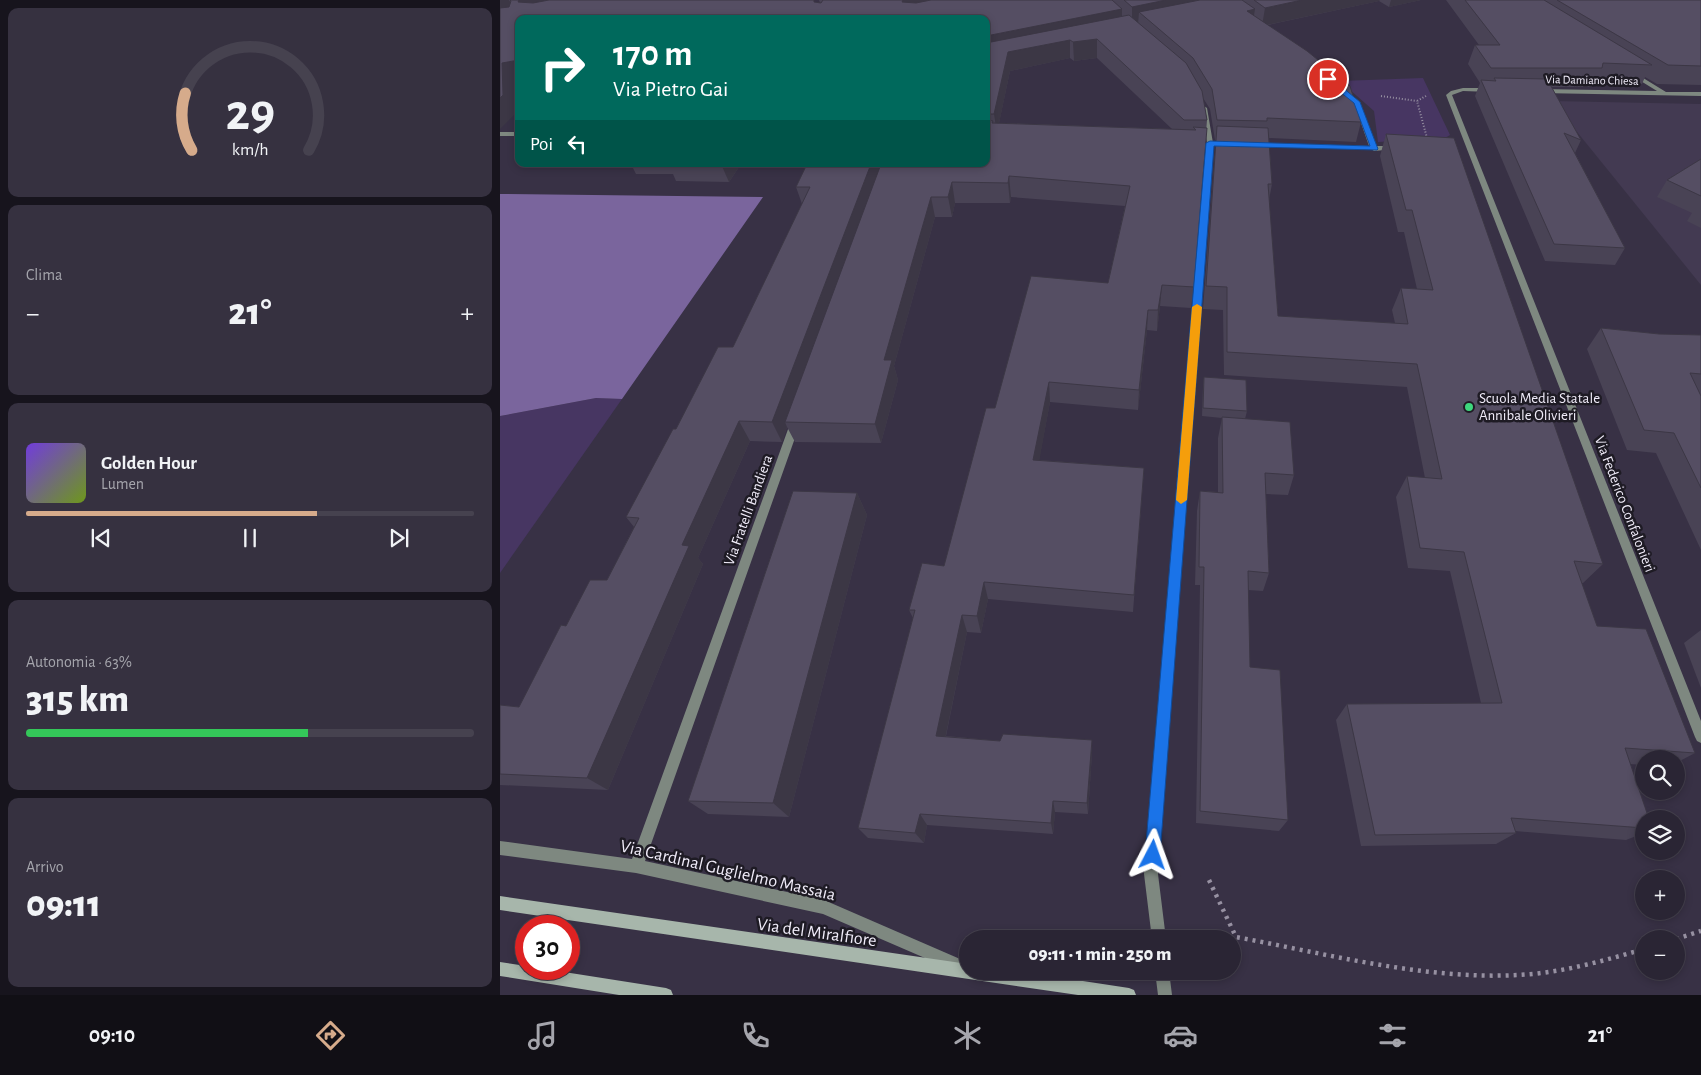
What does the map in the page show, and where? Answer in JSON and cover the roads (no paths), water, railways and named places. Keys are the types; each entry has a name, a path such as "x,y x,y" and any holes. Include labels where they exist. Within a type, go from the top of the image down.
{"main road":[{"name":"Via del Miralfiore","path":"500,904 959,970"},
{"path":"500,969 666,995"},
{"name":"Via del Miralfiore","path":"1027,980 1129,995"}],"street":[{"path":"1630,72 1664,93"},
{"path":"1336,85 1357,102 1374,149"},
{"name":"Via Federico Confalonieri","path":"1494,90 1453,91 1449,95 1462,143 1701,738"},
{"name":"Via Damiano Chiesa","path":"1534,91 1701,94"},
{"path":"1158,930 1151,874 1210,143 1205,110 1201,103"},
{"path":"500,134 515,134"},
{"path":"1249,145 1374,149 1429,146"},
{"name":"Via Fratelli Bandiera","path":"636,866 800,407"},
{"name":"Via Cardinal Guglielmo Massaia","path":"500,848 636,866 824,907 959,966"},
{"path":"1163,980 1165,995"}],"place":[{"name":"Scuola Media Statale Annibale Olivieri","path":"1469,407"}]}
